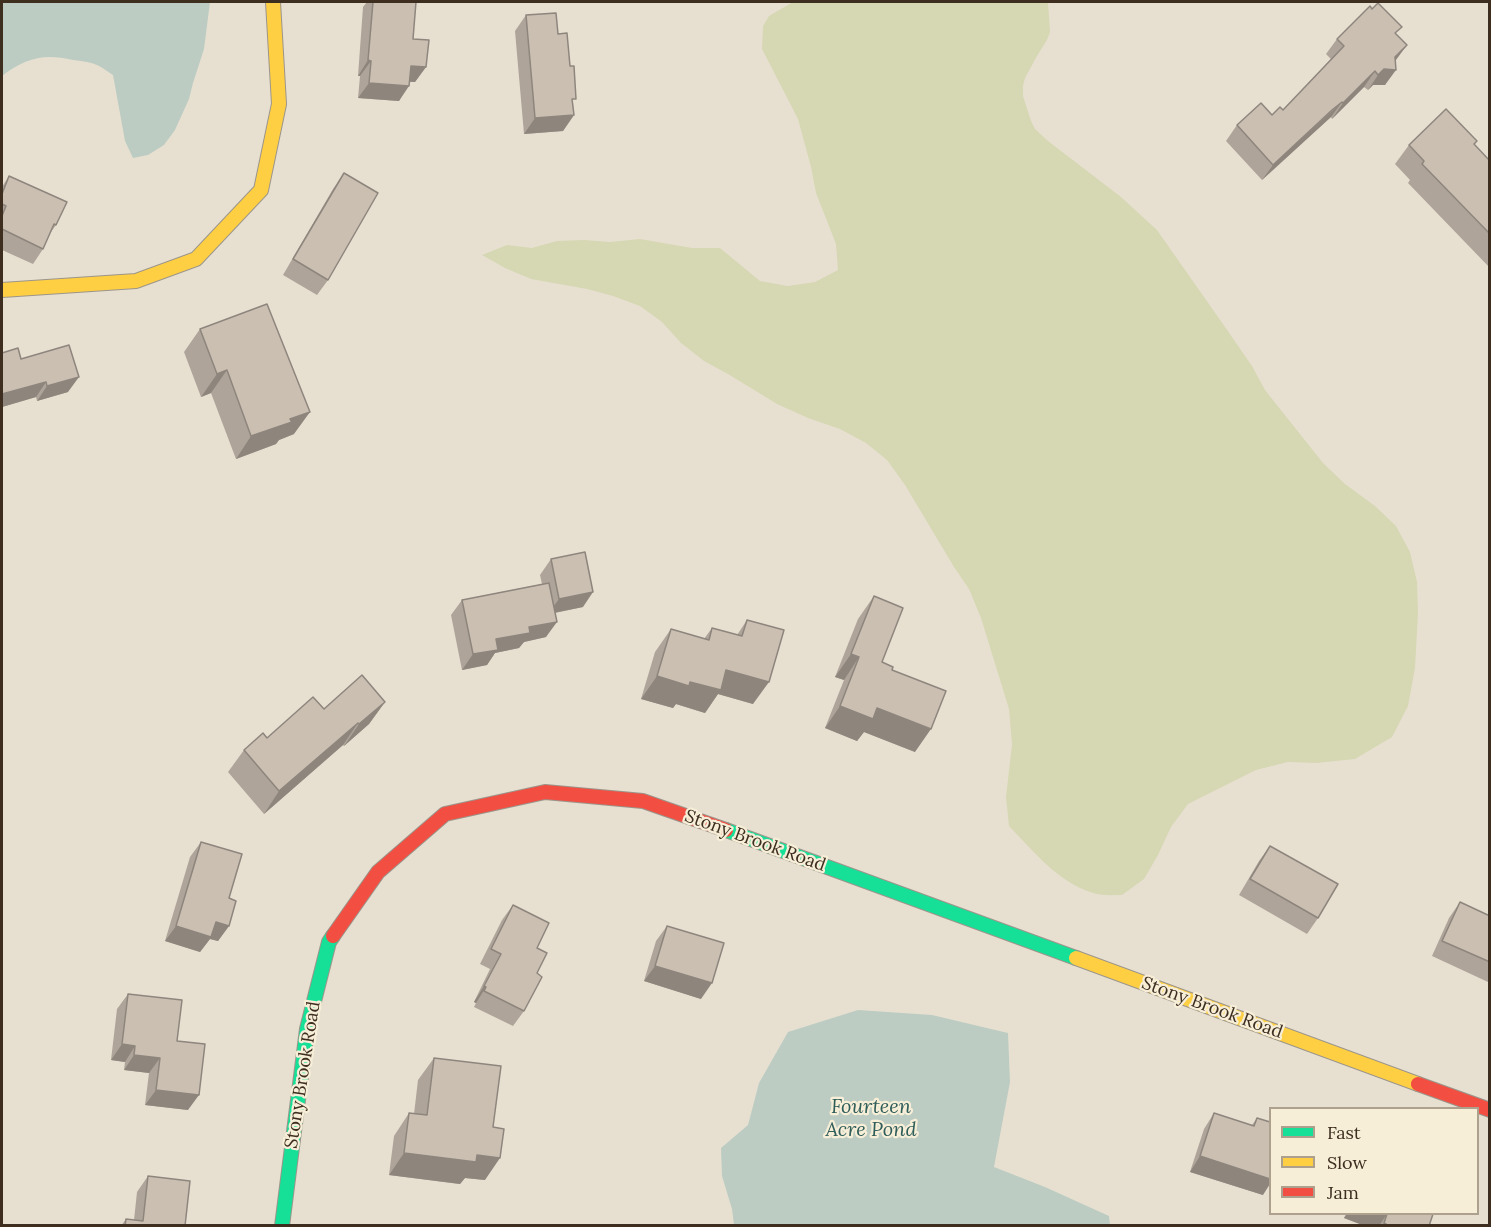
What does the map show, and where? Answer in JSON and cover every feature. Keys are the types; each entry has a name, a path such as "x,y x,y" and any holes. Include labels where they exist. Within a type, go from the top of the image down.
{"street":[{"path":"2,290 136,281 196,259 237,216 261,190 279,104 273,2"},
{"name":"Stony Brook Road","path":"282,1226 307,1029 329,942 378,872 445,814 545,792 643,801 1490,1110"}],"green space":[{"path":"793,2 1048,2 1050,32 1023,86 1023,96 1035,129 1121,197 1157,230 1252,366 1265,390 1323,463 1396,526 1410,552 1417,582 1415,668 1408,706 1392,737 1355,759 1316,763 1288,762 1256,770 1188,804 1171,827 1144,879 1122,895 1096,894 1069,882 1037,856 1009,826 1006,797 1012,744 1009,709 981,618 969,589 887,460 866,443 840,429 777,404 704,361 681,343 662,322 640,306 587,289 531,279 482,255 507,245 532,248 557,241 610,242 640,239 692,248 720,248 760,281 788,286 815,282 838,270 836,244 816,193 798,119 762,49 763,26 769,16"}],"water":[{"path":"2,2 210,2 204,49 189,99 175,130 164,145 148,155 133,158 125,141 113,75 97,65 63,58 44,57 27,61 2,76"},
{"name":"Fourteen Acre Pond","path":"858,1010 932,1015 1008,1033 1010,1082 994,1167 1109,1216 1110,1225 734,1225 732,1209 722,1176 721,1148 748,1125 759,1083 788,1032"}],"building":[{"path":"373,2 416,2 413,39 429,40 426,67 411,66 409,86 369,83 371,61 368,60"},
{"path":"1378,3 1402,27 1395,33 1407,45 1395,57 1396,70 1384,69 1378,75 1375,71 1343,103 1332,110 1273,165 1237,125 1261,103 1272,115 1280,107 1283,110 1344,46 1337,39 1370,6 1372,9"},
{"path":"556,13 558,34 567,33 570,66 574,66 576,99 572,99 574,115 535,118 526,15"},
{"path":"1446,109 1477,141 1474,144 1490,161 1490,234 1422,164 1424,161 1409,145"},
{"path":"344,173 378,193 328,280 293,259"},
{"path":"9,176 67,202 43,249 2,229 2,216 6,206 2,204 2,194"},
{"path":"267,304 310,412 290,419 292,422 251,436 227,370 217,374 200,329"},
{"path":"69,345 79,377 47,386 46,382 2,394 2,353 18,348 21,359"},
{"path":"585,552 593,592 559,599 551,559"},
{"path":"549,583 557,622 529,627 530,633 496,639 498,650 473,654 462,600"},
{"path":"874,596 903,608 882,662 893,667 892,670 946,691 931,729 877,708 873,719 840,706 859,657 851,654"},
{"path":"747,620 784,630 769,682 726,670 721,690 690,682 689,686 657,676 671,629 709,640 712,628 742,636"},
{"path":"362,675 385,702 279,791 244,750 263,733 267,738 313,697 324,709"},
{"path":"201,842 242,854 229,898 236,901 229,926 216,922 211,937 176,926"},
{"path":"1270,846 1338,884 1318,918 1250,879"},
{"path":"1460,902 1490,916 1490,962 1442,941"},
{"path":"513,905 549,923 537,948 547,953 537,973 542,977 524,1011 484,991 486,987 484,986 501,954 491,949"},
{"path":"667,926 724,943 712,983 655,966"},
{"path":"128,994 182,1000 177,1041 205,1044 199,1095 156,1090 160,1058 134,1055 135,1046 122,1044"},
{"path":"434,1058 501,1066 493,1127 504,1129 500,1158 477,1155 476,1162 404,1153 409,1113 427,1115"},
{"path":"1214,1113 1254,1126 1257,1118 1269,1122 1269,1179 1200,1156"},
{"path":"148,1176 190,1181 185,1226 125,1226 126,1219 143,1221"},
{"path":"1387,1215 1433,1215 1429,1226 1389,1226 1384,1223"}],"traffic: fast":[{"path":"726,830 1076,958"},
{"path":"282,1226 307,1029 329,942 333,936"}],"traffic: slow":[{"path":"2,290 136,281 196,259 261,190 279,104 273,2"},
{"path":"1076,958 1418,1084"}],"traffic: jam":[{"path":"333,936 378,872 445,814 545,792 643,801 726,830"},
{"path":"1418,1084 1490,1110"}]}
